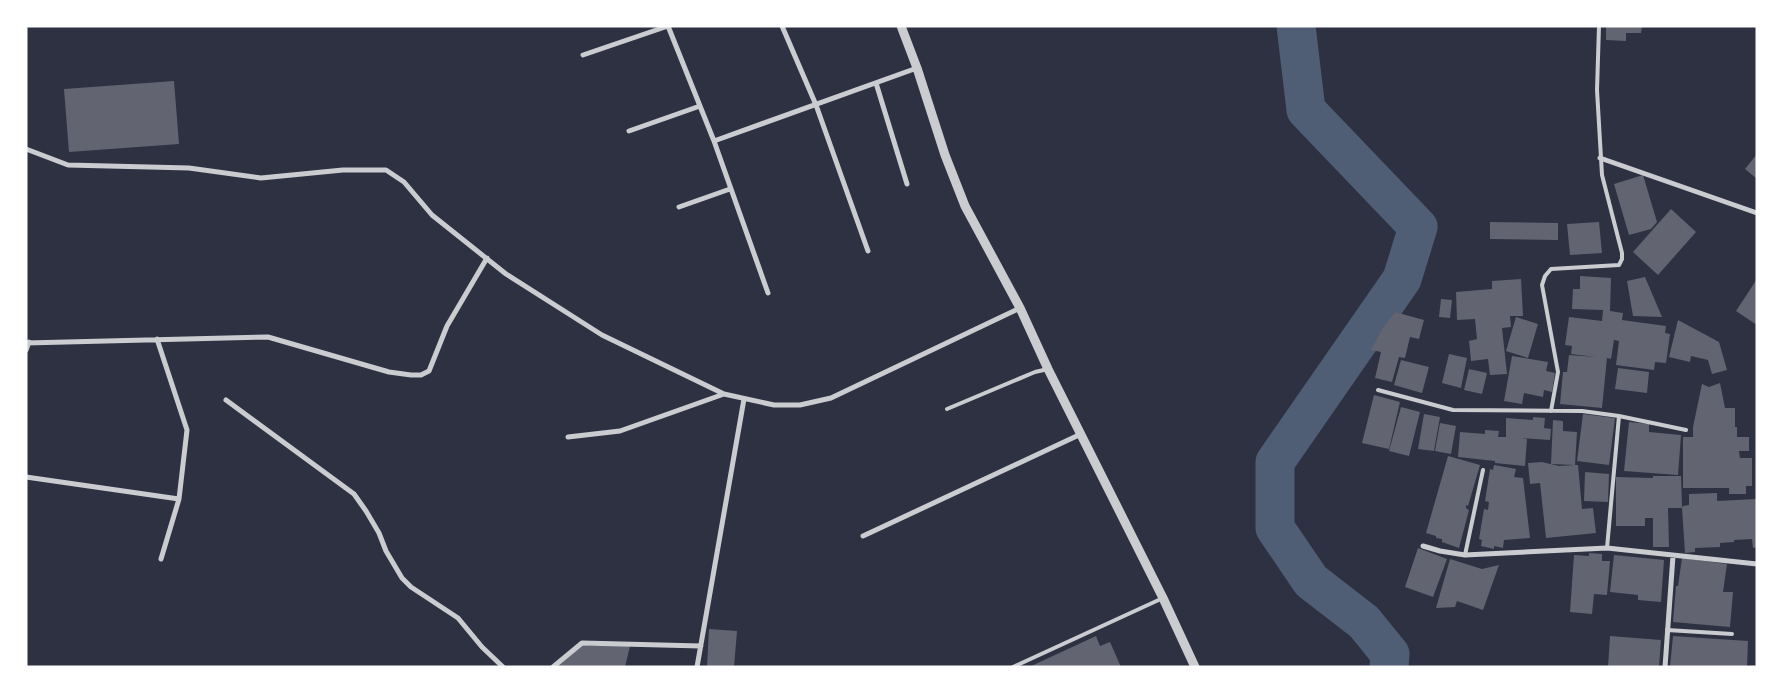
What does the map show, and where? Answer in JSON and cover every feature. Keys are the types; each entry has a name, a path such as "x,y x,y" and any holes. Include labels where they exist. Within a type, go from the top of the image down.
{"street":[{"path":"584,55 668,26 714,141 768,293"},
{"path":"782,26 816,105 868,251"},
{"path":"901,26 917,68 945,155 965,206 1020,308 1048,369 1163,598 1195,667"},
{"path":"714,141 917,68"},
{"path":"876,83 907,184"},
{"path":"629,131 700,106"},
{"path":"26,149 68,165 189,168 261,178 343,170 386,170 404,182 432,215 506,274 602,335 724,394 774,406 800,405 830,398 1020,308"},
{"path":"1600,158 1757,213"},
{"path":"679,207 730,189"},
{"path":"26,350 28,342 268,337 389,372 421,375 429,372 447,326 487,258"},
{"path":"157,339 187,430 179,499 161,559"},
{"path":"568,437 620,431 724,394"},
{"path":"697,667 744,399"},
{"path":"226,400 354,494 379,533 386,551 402,578 411,587 458,618 503,667"},
{"path":"863,536 1081,434"},
{"path":"26,477 179,499"},
{"path":"1423,546 1465,556 1607,548 1757,564"},
{"path":"1665,667 1673,556"},
{"path":"553,667 582,643 700,646"}],"lane":[{"path":"1551,411 1558,372 1542,284 1545,276 1551,269 1619,264 1622,259 1622,252 1602,175 1600,158 1597,90 1599,26"},
{"path":"947,409 1034,372 1048,369"},
{"path":"1378,390 1453,410 1582,411 1619,416 1686,430"},
{"path":"1607,548 1619,416"},
{"path":"1465,556 1483,470"},
{"path":"1013,667 1163,598"},
{"path":"1667,630 1732,634"}],"building":[{"path":"1606,26 1642,26 1641,33 1626,33 1626,41 1606,40"},
{"path":"174,81 179,144 69,152 64,89"},
{"path":"1757,154 1757,179 1745,169"},
{"path":"1643,175 1657,222 1651,229 1629,235 1614,184"},
{"path":"1671,209 1696,232 1658,275 1633,252"},
{"path":"1490,222 1558,223 1558,240 1490,239"},
{"path":"1599,222 1602,253 1570,255 1567,224"},
{"path":"1580,276 1611,278 1610,311 1623,313 1622,320 1666,326 1665,333 1670,334 1666,363 1655,362 1654,370 1616,365 1619,341 1614,340 1611,359 1607,358 1602,408 1560,404 1563,372 1567,372 1569,355 1596,357 1571,354 1572,346 1565,345 1569,317 1602,321 1603,310 1572,309 1573,289 1580,289"},
{"path":"1645,277 1662,317 1633,316 1627,281"},
{"path":"1521,279 1523,316 1510,316 1511,327 1502,328 1507,374 1490,375 1488,359 1471,361 1469,341 1477,339 1475,319 1457,320 1456,292 1492,289 1492,281"},
{"path":"1757,279 1757,325 1736,311"},
{"path":"1441,299 1452,300 1450,318 1439,317"},
{"path":"1395,312 1424,320 1419,339 1410,337 1405,358 1399,357 1392,382 1375,378 1381,352 1371,350 1382,329"},
{"path":"1516,317 1538,324 1528,358 1506,351"},
{"path":"1678,320 1719,342 1727,370 1712,374 1708,360 1691,356 1690,362 1669,357"},
{"path":"1449,354 1467,358 1461,388 1442,383"},
{"path":"1512,356 1548,362 1546,371 1555,373 1552,392 1544,390 1543,397 1524,393 1522,404 1504,401"},
{"path":"1401,360 1429,367 1422,393 1394,385"},
{"path":"1618,368 1649,372 1647,393 1615,389"},
{"path":"1469,369 1487,373 1482,394 1464,390"},
{"path":"1720,383 1725,408 1735,408 1737,437 1749,437 1749,451 1739,451 1740,458 1752,458 1752,486 1746,486 1746,494 1729,494 1729,488 1683,488 1683,437 1693,437 1693,427 1702,384 1709,387"},
{"path":"1374,395 1400,402 1389,449 1362,443"},
{"path":"1401,407 1420,412 1409,456 1389,451"},
{"path":"1424,414 1440,417 1434,451 1418,449"},
{"path":"1583,414 1615,418 1609,465 1577,461"},
{"path":"1533,417 1545,418 1544,428 1551,429 1550,440 1521,438 1527,439 1525,466 1458,457 1460,432 1485,434 1485,430 1499,431 1498,437 1506,437 1506,418 1533,420"},
{"path":"1553,420 1563,421 1563,431 1577,432 1575,465 1551,464"},
{"path":"1629,422 1649,424 1649,432 1681,435 1678,475 1624,471"},
{"path":"1440,423 1456,426 1451,454 1435,451"},
{"path":"1448,456 1480,465 1468,506 1466,505 1466,508 1469,510 1459,548 1442,542 1442,539 1426,533"},
{"path":"1542,462 1559,466 1578,465 1582,509 1593,508 1596,533 1546,538 1540,483 1530,484 1528,463"},
{"path":"1494,465 1516,469 1514,477 1523,478 1530,538 1504,540 1503,548 1494,546 1494,549 1481,546 1482,540 1479,539 1484,509 1488,510 1489,502 1485,501 1490,469 1493,470"},
{"path":"1585,472 1609,474 1608,502 1584,501"},
{"path":"1653,476 1681,476 1682,508 1668,508 1669,547 1653,547 1653,518 1645,518 1645,526 1616,526 1616,477 1653,478"},
{"path":"1717,493 1717,501 1756,499 1757,547 1753,548 1752,539 1734,540 1734,542 1720,543 1720,547 1695,548 1695,552 1685,553 1682,508 1689,505 1689,494"},
{"path":"1418,548 1447,559 1433,597 1405,587"},
{"path":"1589,553 1602,554 1602,561 1610,561 1607,595 1594,594 1592,614 1570,612 1574,555 1589,556"},
{"path":"1614,555 1664,560 1661,602 1638,600 1638,595 1610,592"},
{"path":"1682,558 1727,564 1723,592 1733,592 1730,627 1673,622 1676,586 1678,586"},
{"path":"1450,559 1482,569 1499,565 1483,610 1457,601 1455,607 1436,608"},
{"path":"709,629 737,631 734,667 707,667"},
{"path":"1096,636 1100,646 1110,642 1121,667 1029,667"},
{"path":"1610,636 1661,640 1659,667 1608,667"},
{"path":"1673,636 1748,641 1747,667 1670,667"},
{"path":"582,646 630,646 625,667 557,667"}],"waterway":[{"path":"1296,26 1306,110 1418,227 1402,279 1275,462 1275,528 1311,581 1364,622 1390,654 1389,667"}]}
